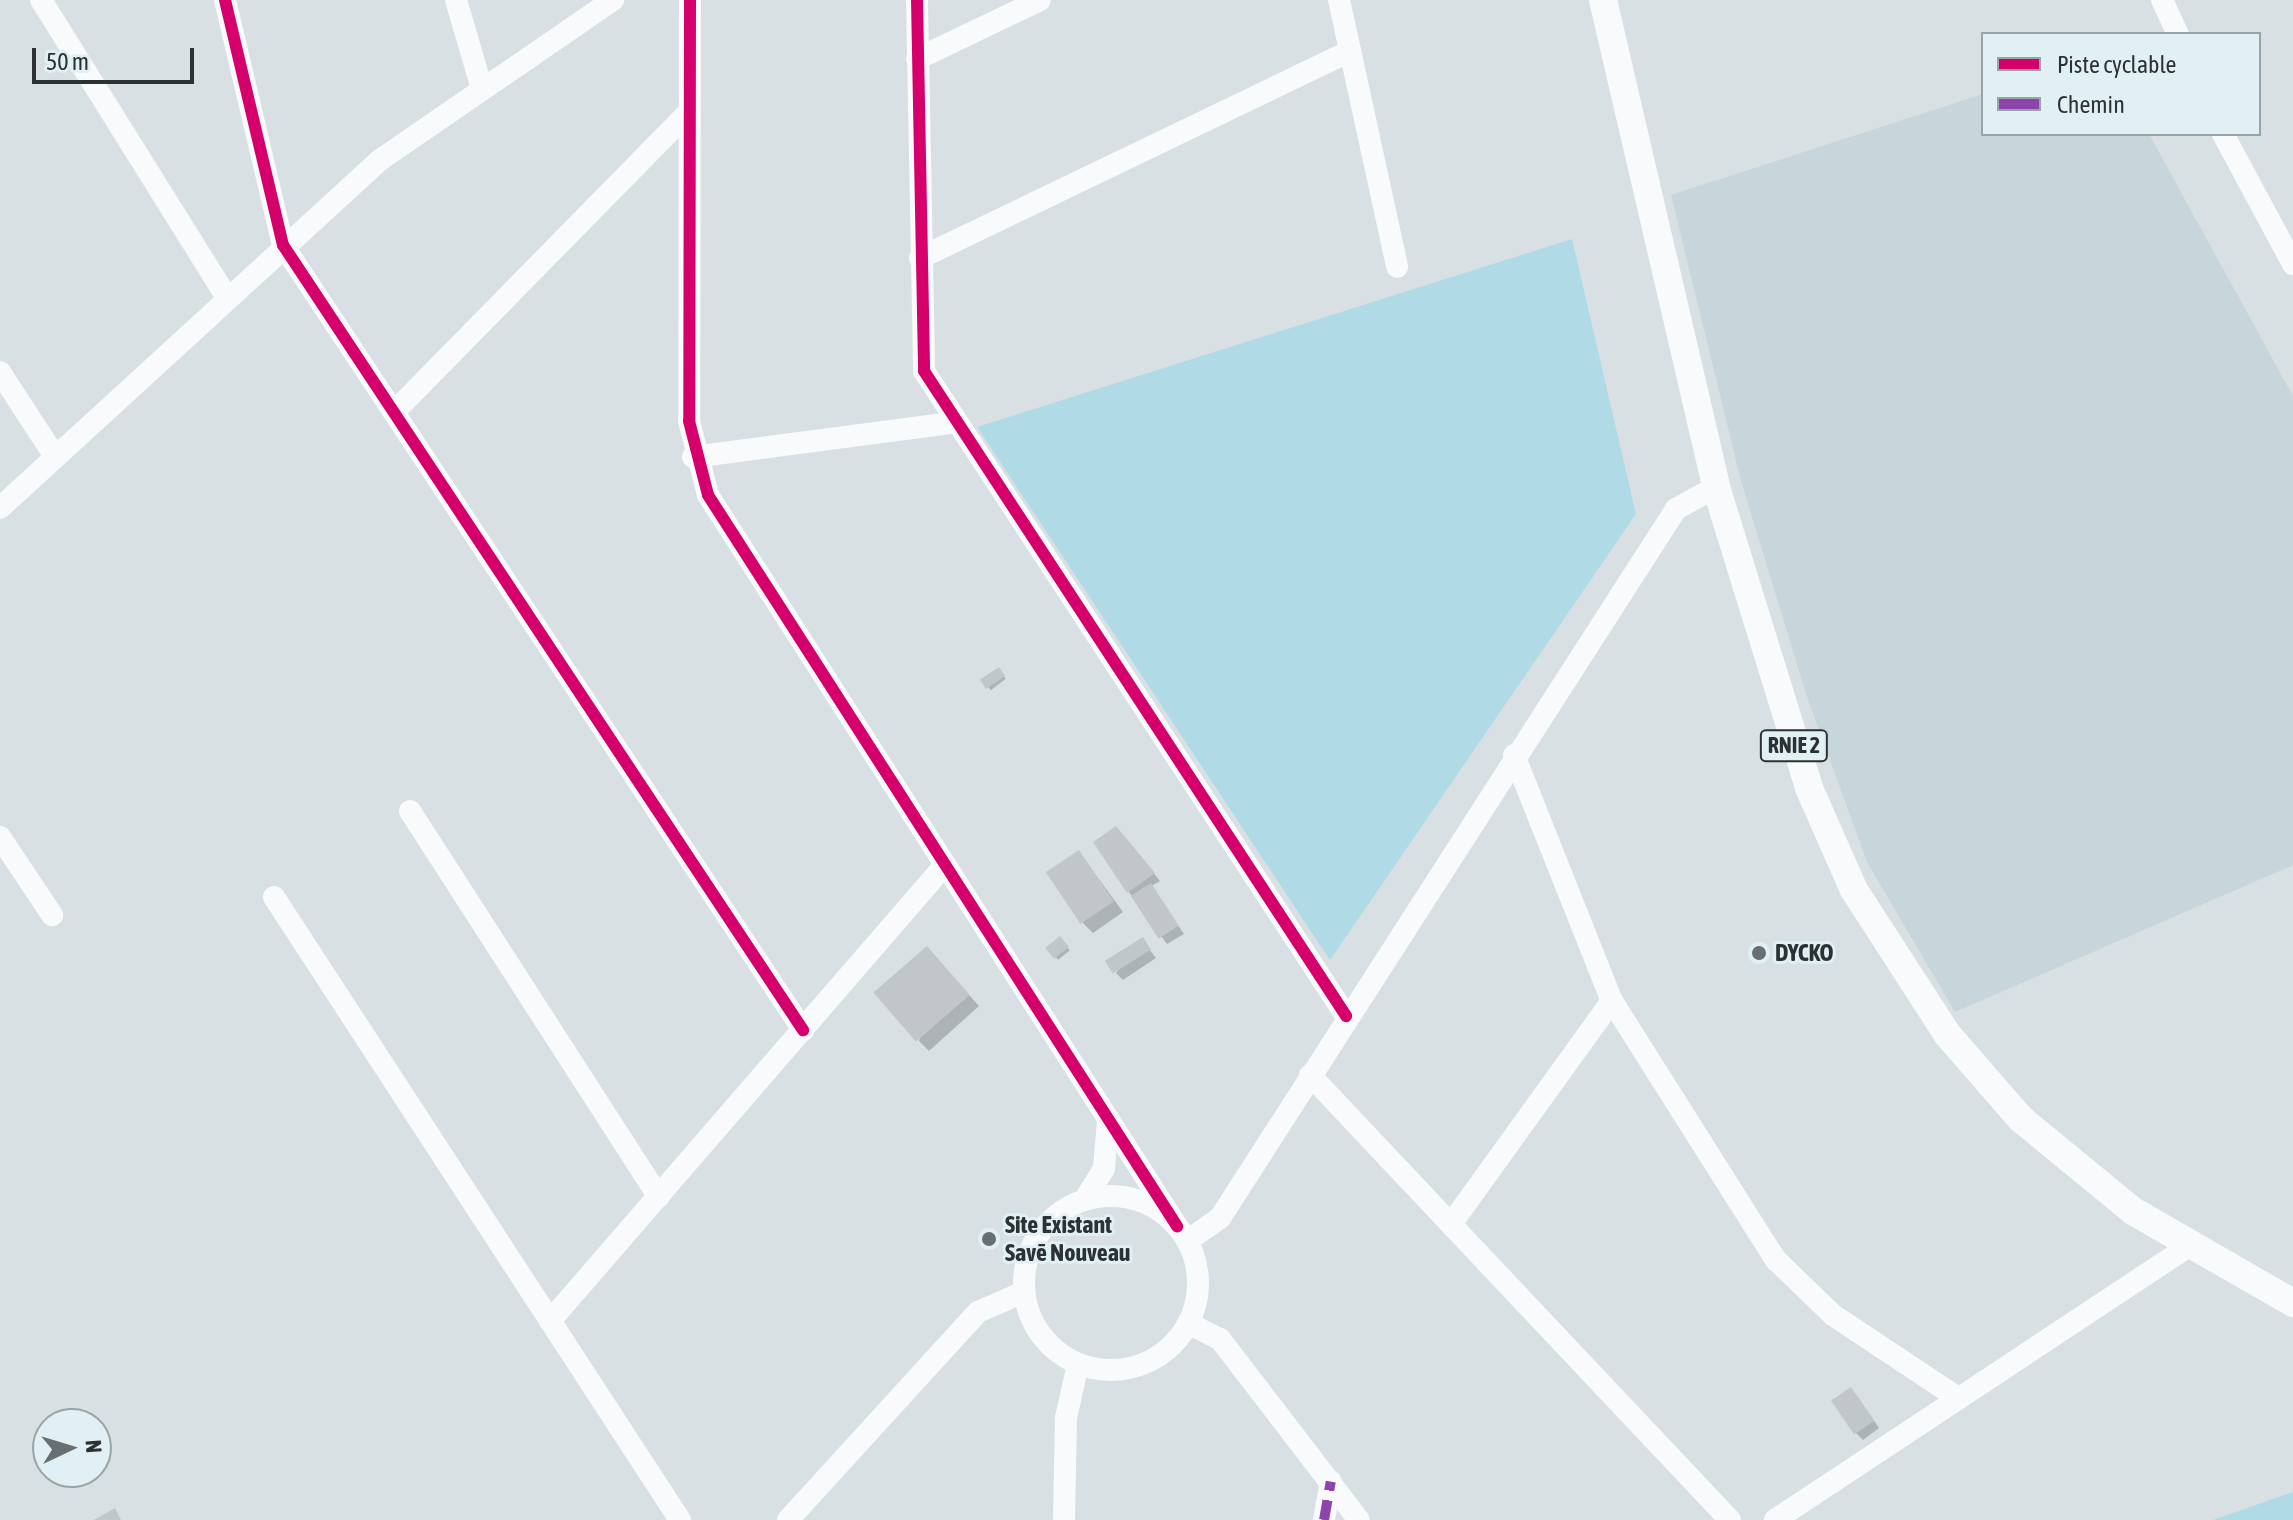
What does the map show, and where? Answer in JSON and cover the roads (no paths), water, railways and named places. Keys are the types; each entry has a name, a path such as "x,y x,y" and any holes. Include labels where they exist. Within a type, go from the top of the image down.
{"main road":[{"name":"RNIE 2","path":"1603,0 1716,487 1809,788 1876,930 1947,1034 2021,1119 2187,1247 2293,1303"}],"street":[{"path":"41,0 225,295"},
{"path":"225,0 283,245 803,1030"},
{"path":"456,0 482,89"},
{"path":"0,508 225,295 380,160 613,0"},
{"path":"690,0 685,116 693,457 708,495 1182,1234 1198,1273 1188,1323 1167,1350 1137,1366 1078,1364 1044,1339 1024,1292 1034,1242 1055,1216 1085,1199 1104,1168 1108,1120"},
{"path":"917,0 924,371 952,423 1346,1016"},
{"path":"917,59 1040,0"},
{"path":"1339,0 1397,267"},
{"path":"2162,0 2177,32"},
{"path":"920,258 1350,51"},
{"path":"394,412 685,116"},
{"path":"2224,136 2293,264"},
{"path":"0,372 54,455"},
{"path":"693,457 952,423"},
{"path":"1182,1234 1220,1218 1346,1016 1676,509 1716,487"},
{"path":"1514,755 1612,1001 1776,1260 1833,1315 1958,1398"},
{"path":"410,811 659,1197"},
{"path":"0,837 52,915"},
{"path":"550,1321 944,866"},
{"path":"274,897 680,1520"},
{"path":"1451,1224 1612,1001"},
{"path":"1310,1075 1730,1520"},
{"path":"1085,1199 1135,1199 1182,1234"},
{"path":"1775,1520 2187,1247"},
{"path":"788,1520 978,1312 1024,1292"},
{"path":"1188,1323 1220,1339 1359,1520"},
{"path":"1064,1520 1066,1418 1078,1364"},
{"path":"1324,1520 1331,1482"}],"place":[{"name":"DYCKO","path":"1759,953"},
{"name":"Site Existant Savē Nouveau","path":"989,1239"}]}
